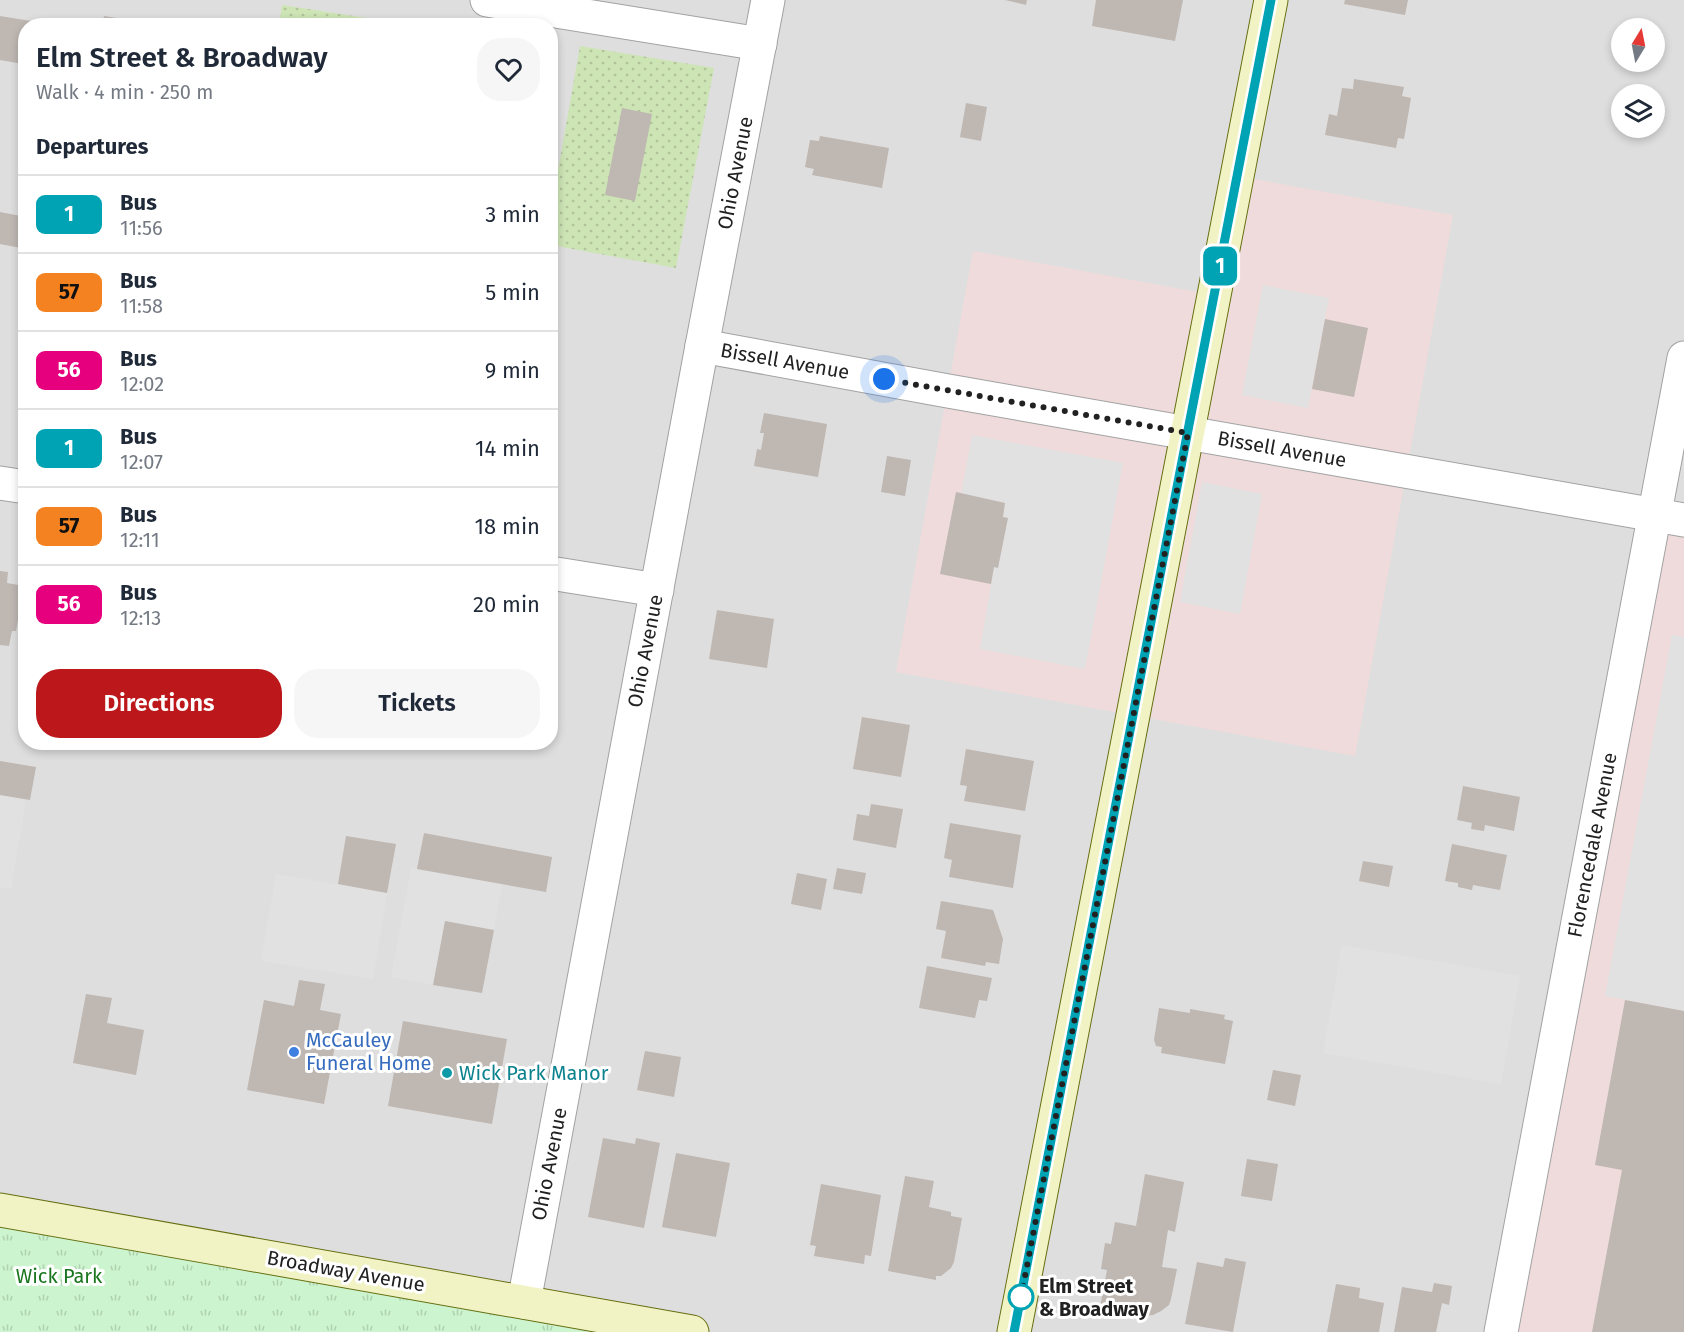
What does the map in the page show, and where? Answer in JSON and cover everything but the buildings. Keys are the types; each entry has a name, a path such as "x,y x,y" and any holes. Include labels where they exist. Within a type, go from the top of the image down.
{"street":[{"path":"487,0 760,45"},
{"name":"Ohio Avenue","path":"524,1302 768,0"},
{"path":"1014,1332 1271,0"},
{"name":"Bissell Avenue","path":"702,346 1669,517"},
{"name":"Florencedale Avenue","path":"1501,1332 1669,517 1684,358"},
{"path":"0,483 18,486"},
{"path":"558,574 657,590"},
{"name":"Broadway Avenue","path":"0,1210 692,1332"}],"shaded area":[{"path":"0,0 1684,0 1684,520 1501,1332 692,1332 0,1210"},
{"path":"1237,176 1453,215 1355,756 896,672 973,251 1214,295"},
{"path":"1263,285 1329,298 1308,408 1242,395"},
{"path":"972,435 1123,463 1085,669 980,649 994,567 998,567 1008,518 1003,517 1005,503 961,494"},
{"path":"1202,482 1262,494 1240,614 1180,602"},
{"path":"1654,515 1684,520 1684,1332 1501,1332"},
{"path":"1672,635 1684,637 1684,1011 1605,996"},
{"path":"0,795 26,800 11,889 0,887"},
{"path":"411,868 502,884 494,930 445,922 433,985 391,977"},
{"path":"276,874 387,893 373,979 261,961"},
{"path":"1342,945 1520,976 1501,1084 1323,1053"}],"green space":[{"path":"282,5 366,18 280,18"},
{"path":"580,46 714,68 676,268 558,246 558,170"},
{"name":"Wick Park","path":"0,1210 692,1332 0,1332"}],"bus line":[{"name":"1","path":"1014,1332 1271,0"}],"place":[{"name":"McCauley Funeral Home","path":"294,1052"},
{"name":"Wick Park Manor","path":"447,1073"},
{"name":"Elm Street & Broadway","path":"1021,1297"}],"route":[{"path":"884,379 1188,433 1021,1297"}]}
